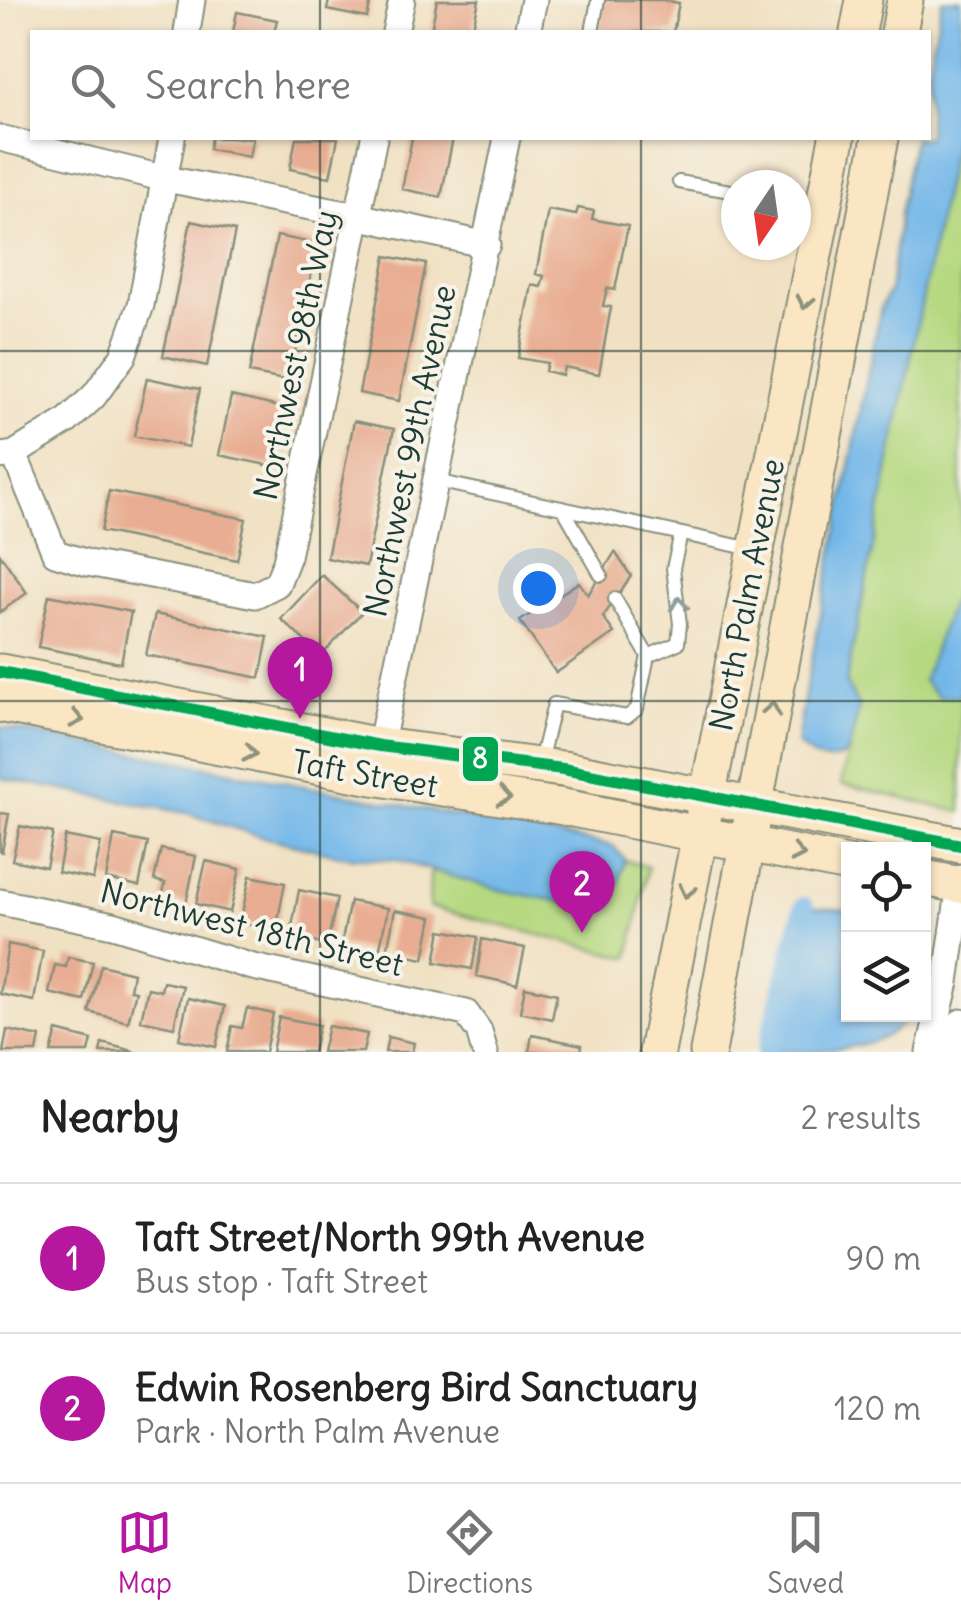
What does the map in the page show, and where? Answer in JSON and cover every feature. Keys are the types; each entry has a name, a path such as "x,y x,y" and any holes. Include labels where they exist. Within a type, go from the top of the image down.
{"main road":[{"path":"858,30 864,0"},
{"path":"899,30 905,0"},
{"name":"North Palm Avenue","path":"657,1052 837,140"},
{"name":"North Palm Avenue","path":"708,1052 880,140"},
{"name":"Taft Street","path":"0,672 558,806 841,863"},
{"name":"Taft Street","path":"0,704 377,761 539,766 961,846"},
{"path":"931,879 960,883"}],"street":[{"path":"188,30 192,0"},
{"path":"395,30 402,0"},
{"path":"528,30 534,0"},
{"path":"0,138 166,180 486,245"},
{"path":"7,455 68,421 94,396 123,356 140,305 172,140"},
{"name":"Northwest 98th Way","path":"7,455 56,553 88,563 255,595 277,584 286,560 374,140"},
{"name":"Northwest 99th Avenue","path":"377,761 507,140"},
{"path":"930,1052 946,982 960,883"},
{"name":"Northwest 18th Street","path":"0,902 112,925 253,967 466,1013 482,1041"},
{"path":"954,1052 961,1022"}],"lane":[{"path":"592,30 598,0"},
{"path":"680,182 721,189"},
{"path":"436,481 756,550"},
{"path":"562,508 601,575"},
{"path":"648,656 678,643 680,624 673,568 681,534"},
{"path":"539,766 554,704 632,716 637,709 648,656 615,599"}],"green space":[{"path":"961,105 961,812 841,784 858,708 846,682"},
{"path":"625,860 648,867 629,958 429,907 430,874 436,872 541,898 608,900 619,883"}],"water":[{"path":"942,0 961,0 961,105 846,682 859,708 848,753 821,759 797,744 881,307 890,290 914,140 931,140 931,56"},
{"path":"961,575 961,695 939,697 923,681"},
{"path":"0,727 613,846 625,860 619,883 608,900 569,903 500,890 396,860 346,857 259,836 187,813 0,778"},
{"path":"804,907 841,910 841,1022 903,1022 867,1043 767,1052"}],"building":[{"path":"329,0 371,0 367,18 327,10"},
{"path":"437,0 479,0 472,30 431,30"},
{"path":"605,0 679,3 673,30 598,30"},
{"path":"237,12 277,20 274,30 233,30"},
{"path":"211,140 253,140 249,157 209,149"},
{"path":"296,140 338,140 330,177 290,169"},
{"path":"412,140 453,140 441,197 402,189"},
{"path":"578,208 594,211 592,219 628,226 615,290 607,288 603,306 611,307 599,374 564,367 562,375 545,371 547,363 518,358 532,285 541,287 544,276 536,274 548,210 576,215"},
{"path":"191,221 235,231 207,366 163,356"},
{"path":"277,236 317,244 289,381 249,373"},
{"path":"386,256 426,264 399,401 359,393"},
{"path":"147,378 200,389 188,447 134,436"},
{"path":"231,396 284,408 272,466 219,455"},
{"path":"354,421 394,429 366,566 327,558"},
{"path":"109,491 246,519 237,560 101,531"},
{"path":"615,552 631,576 603,617 614,633 556,673 520,621 579,582 588,595"},
{"path":"0,554 27,593 0,612"},
{"path":"322,575 362,612 321,656 281,619"},
{"path":"49,595 131,612 121,663 38,647"},
{"path":"155,614 268,637 260,678 146,655"},
{"path":"0,813 9,814 2,852 0,851"},
{"path":"20,826 53,833 46,867 12,860"},
{"path":"65,836 101,843 93,879 58,872"},
{"path":"114,836 148,843 139,886 106,879"},
{"path":"161,849 196,856 186,904 162,899 165,883 154,880"},
{"path":"206,861 240,869 230,912 196,904"},
{"path":"250,876 285,883 276,930 240,923"},
{"path":"299,890 337,898 327,945 290,937"},
{"path":"350,901 388,908 379,952 341,945"},
{"path":"395,910 432,917 424,959 387,952"},
{"path":"441,930 478,937 472,969 435,962"},
{"path":"482,939 525,948 517,985 477,976"},
{"path":"8,944 43,951 34,1001 0,994"},
{"path":"68,957 93,962 84,1001 49,993 55,965 66,967"},
{"path":"101,965 133,973 130,990 136,991 128,1022 89,1012"},
{"path":"163,982 183,986 174,1027 141,1020 148,988 161,991"},
{"path":"525,987 557,994 552,1019 520,1012"},
{"path":"188,998 225,1006 216,1047 179,1039"},
{"path":"247,1008 273,1014 265,1052 227,1052 232,1026 242,1028"},
{"path":"279,1017 319,1025 313,1052 272,1052"},
{"path":"328,1026 367,1034 363,1052 322,1052"},
{"path":"7,1030 40,1037 37,1052 3,1052"},
{"path":"57,1031 92,1040 89,1052 51,1052"},
{"path":"532,1035 582,1045 581,1052 529,1052"},
{"path":"388,1037 414,1043 412,1052 385,1052"},
{"path":"102,1043 133,1051 133,1052 100,1052"}],"waterway":[{"path":"767,1052 804,907"}],"transit line":[{"name":"8","path":"0,672 380,746 563,769 961,845"}],"place":[{"name":"Taft Street/North 99th Avenue","path":"300,719"},
{"name":"Edwin Rosenberg Bird Sanctuary","path":"582,933"}]}
